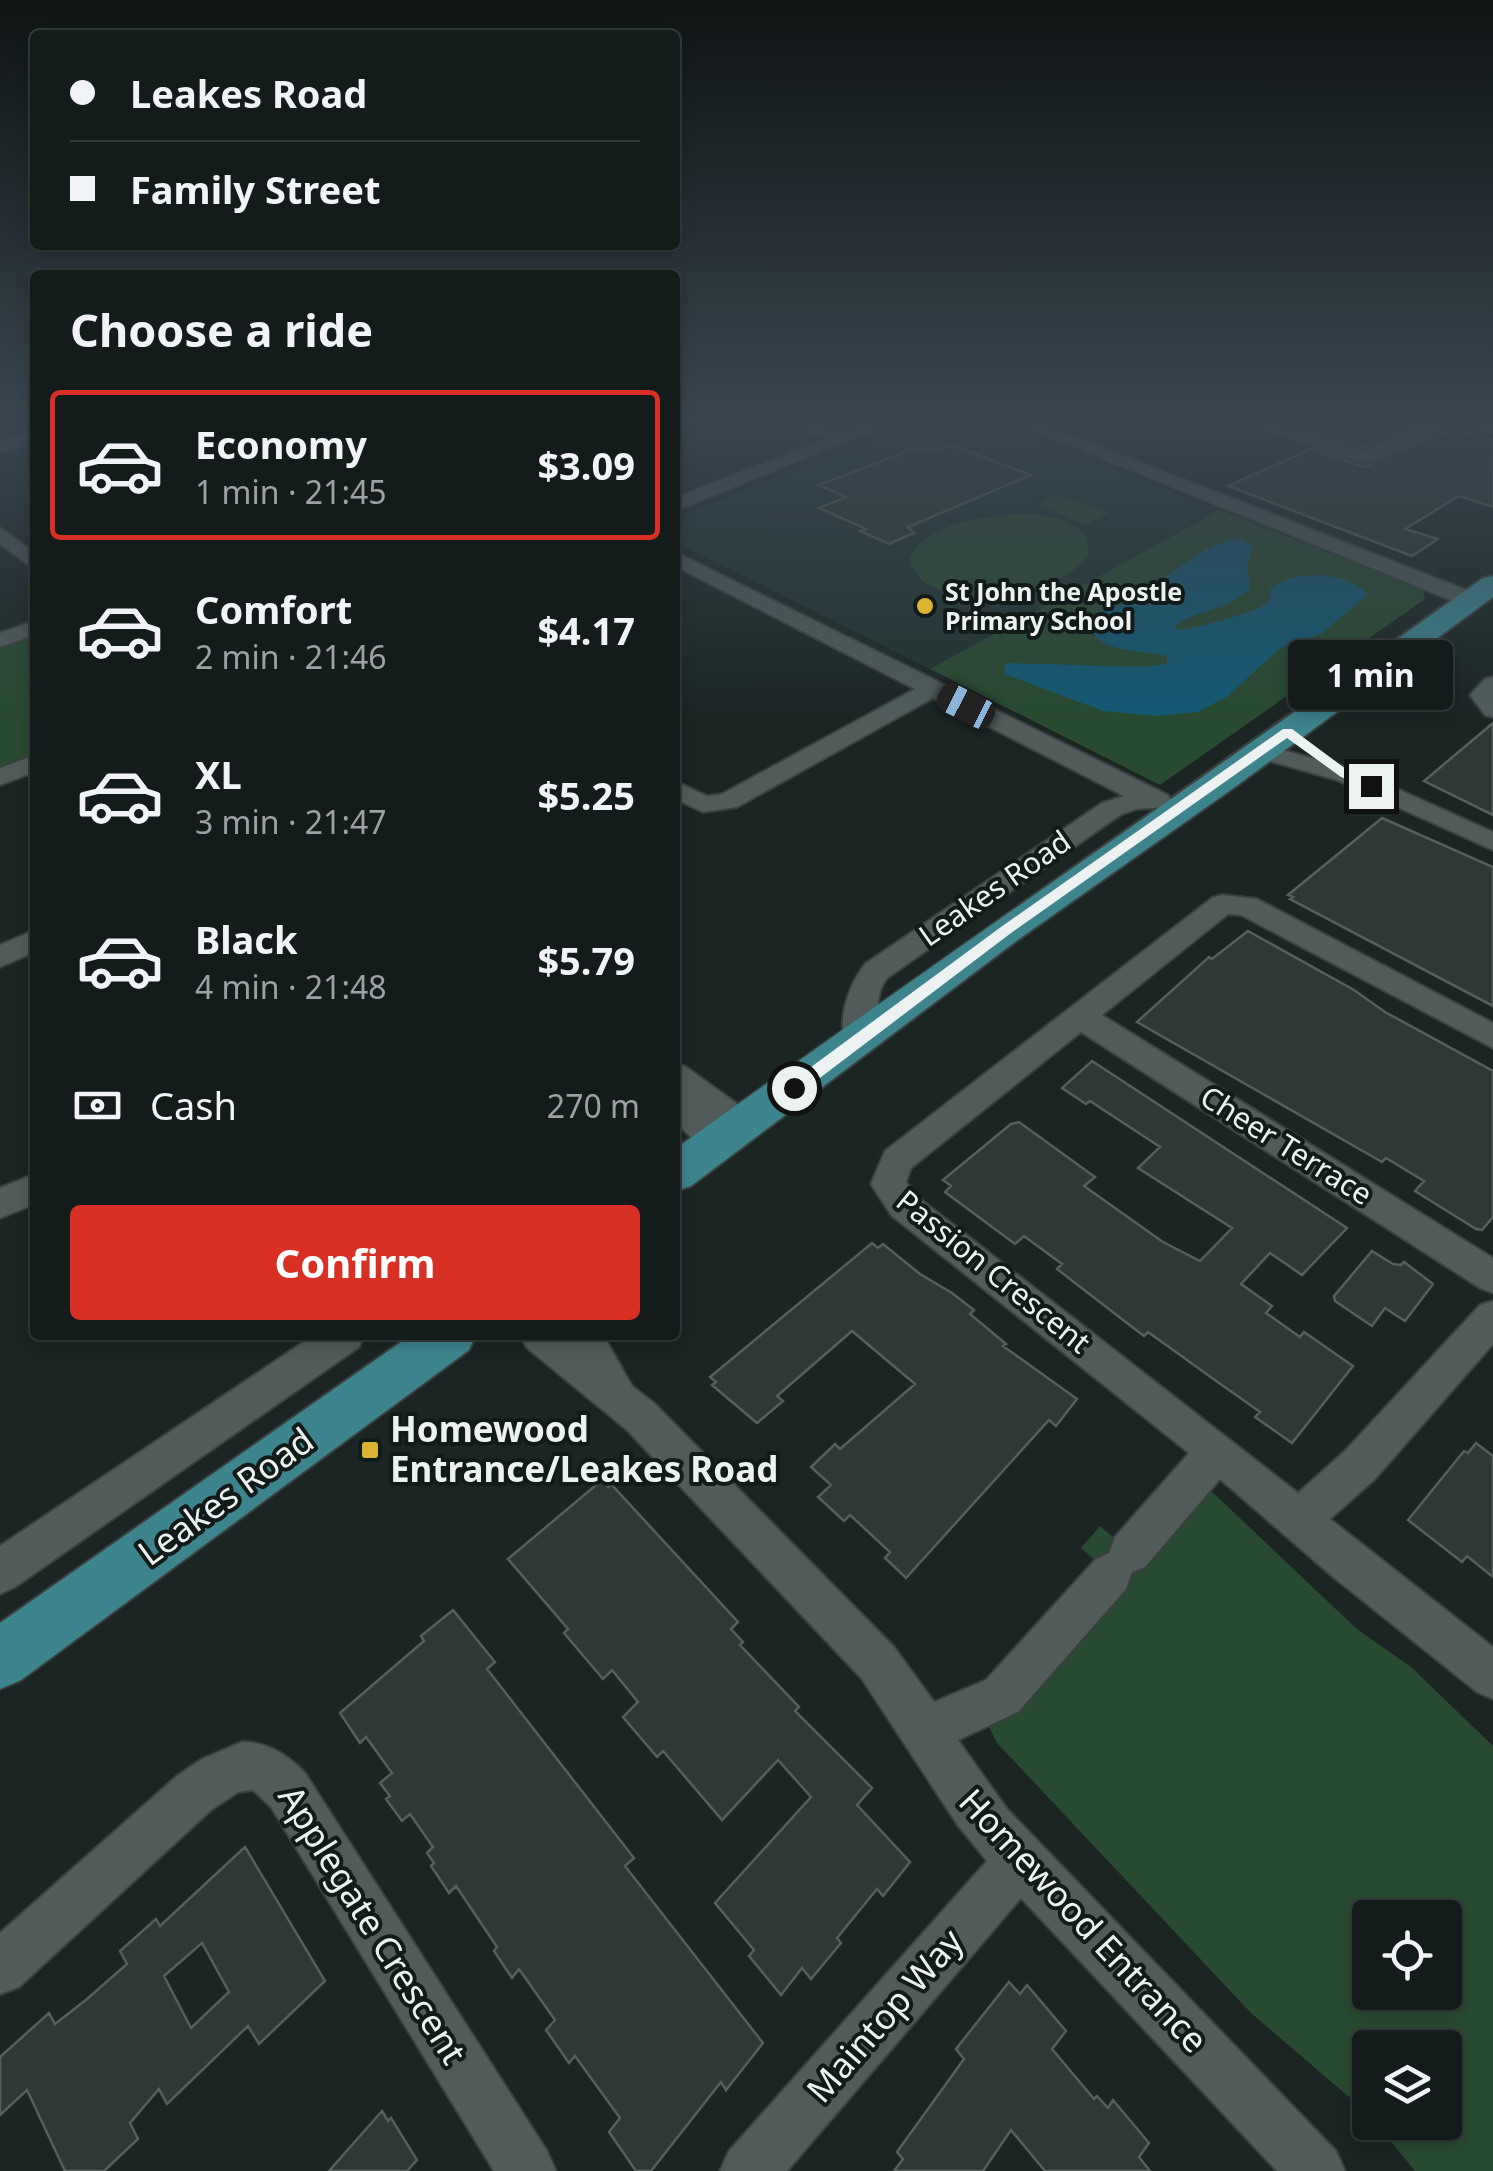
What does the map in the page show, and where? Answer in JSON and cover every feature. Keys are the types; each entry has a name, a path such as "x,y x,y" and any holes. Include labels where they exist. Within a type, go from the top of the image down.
{"main road":[{"name":"Leakes Road","path":"680,1169 860,1041 1171,802 1274,742 1481,592"},
{"name":"Leakes Road","path":"0,1658 444,1340"}],"street":[{"path":"1274,520 1399,569 1481,592"},
{"path":"2,538 30,560"},
{"path":"680,561 1100,776 1171,802"},
{"path":"0,640 30,630"},
{"path":"1493,684 1482,695 1493,710"},
{"path":"680,792 703,804 728,801 932,689"},
{"path":"1274,742 1493,842"},
{"path":"0,777 30,765"},
{"path":"1100,776 1114,795 1111,809"},
{"name":"Leakes Road","path":"860,1041 861,1000 868,979 1111,809 1133,801 1171,802"},
{"name":"Passion Crescent","path":"1493,1037 1259,912 1234,904 1212,908 897,1160 888,1184 904,1204 1218,1451 1493,1676"},
{"path":"0,957 30,942"},
{"name":"Cheer Terrace","path":"1078,1015 1493,1277"},
{"path":"680,1080 730,1134"},
{"path":"680,1105 730,1134"},
{"path":"0,1204 30,1190"},
{"path":"1301,1520 1334,1484 1360,1465 1493,1317"},
{"path":"0,1572 338,1340"},
{"name":"Homewood Entrance","path":"546,1340 620,1397 878,1662 958,1788 1021,1860 1316,2171"},
{"name":"Homewood Entrance","path":"585,1340 620,1397"},
{"path":"923,1730 1002,1696 1218,1451"},
{"name":"Applegate Crescent","path":"0,1968 194,1793 221,1773 258,1766 273,1772 288,1790 527,2171"},
{"name":"Maintop Way","path":"749,2171 1021,1860"}],"shaded area":[{"path":"680,520 1201,520 930,669 680,544"}],"green space":[{"path":"1063,520 1086,536 1089,555 1074,570 1022,591 962,595 936,589 918,576 910,556 929,536 970,521"},
{"path":"1201,520 1246,520 1423,590 1425,599 1160,785 930,669"},
{"path":"30,635 30,758 0,770 0,646"},
{"path":"1207,1487 1357,1629 1411,1667 1493,1746 1493,2171 1415,2171 1390,2140 1462,2140 1462,2030 1352,2030 1352,2100 1252,2014 997,1743 987,1723 1122,1584 1081,1548 1100,1526 1142,1562"}],"water":[{"path":"1241,539 1253,547 1247,565 1250,588 1234,601 1176,625 1177,629 1262,607 1269,600 1271,588 1293,578 1335,577 1368,595 1321,634 1279,649 1228,696 1198,712 1156,716 1103,711 1004,674 1005,665 1010,663 1143,667 1167,664 1167,656 1118,648 1098,639 1090,618 1133,600 1215,545"}],"building":[{"path":"847,520 924,520 908,527 914,533 889,544 860,531 866,529"},
{"path":"1318,520 1419,520 1405,529 1438,539 1412,556"},
{"path":"1493,723 1493,815 1424,781"},
{"path":"1382,818 1493,867 1493,1006 1290,899 1293,897 1288,895"},
{"path":"1248,931 1493,1071 1493,1217 1482,1230 1415,1191 1424,1181 1386,1158 1382,1162 1137,1022 1209,957 1212,959"},
{"path":"1092,1061 1347,1228 1302,1275 1270,1253 1241,1284 1272,1306 1266,1313 1300,1337 1304,1332 1353,1366 1292,1443 1255,1417 1260,1412 1148,1332 1144,1336 1123,1320 1057,1269 1062,1264 1024,1236 1015,1244 945,1192 951,1186 943,1180 1011,1124 1019,1122 1095,1177 1084,1186 1163,1242 1200,1261 1232,1228 1138,1168 1160,1147 1090,1101 1086,1104 1062,1088"},
{"path":"872,1243 878,1248 883,1244 920,1274 952,1293 974,1310 970,1314 1006,1344 1003,1346 1077,1399 1056,1426 1049,1420 906,1578 885,1558 890,1552 850,1515 844,1521 818,1497 831,1485 811,1467 835,1444 840,1449 915,1384 852,1331 777,1396 783,1401 757,1423 712,1385 716,1382 710,1377"},
{"path":"1372,1251 1393,1264 1404,1262 1433,1284 1405,1321 1385,1308 1372,1326 1335,1301 1334,1296"},
{"path":"1476,1443 1493,1456 1493,1577 1467,1556 1462,1562 1408,1520 1464,1451 1468,1453"},
{"path":"602,1480 608,1487 611,1484 738,1622 731,1629 743,1642 740,1645 799,1707 795,1711 872,1788 857,1805 910,1862 883,1896 877,1889 837,1938 841,1943 811,1979 802,1968 781,1995 749,1956 754,1950 715,1903 811,1797 778,1760 722,1820 663,1751 657,1757 623,1717 638,1702 612,1670 603,1679 564,1633 568,1629 508,1559"},
{"path":"453,1610 495,1662 487,1669 634,1858 625,1866 763,2043 726,2090 721,2082 651,2171 636,2171 609,2132 620,2118 575,2056 569,2063 546,2030 555,2020 519,1969 512,1978 494,1951 497,1947 456,1886 449,1893 431,1866 434,1863 427,1853 433,1847 410,1814 402,1821 386,1799 390,1796 380,1783 392,1773 366,1737 360,1743 340,1713 424,1641 421,1636"},
{"path":"245,1847 325,1981 259,2044 248,2026 167,2104 159,2089 130,2123 138,2139 104,2171 65,2171 27,2090 0,2115 0,2057 49,2013 55,2024 87,1999 127,1964 120,1951 156,1919 160,1926","holes":["202,1943 229,1992 191,2028 164,1976"]},
{"path":"1009,1982 1020,1994 1027,1985 1066,2031 1052,2049 1094,2099 1097,2096 1108,2108 1113,2100 1149,2143 1139,2157 1150,2171 1045,2171 1011,2130 983,2171 894,2171 903,2159 897,2152 964,2059 956,2049"},
{"path":"382,2111 388,2121 391,2118 417,2160 407,2171 329,2171"}],"place":[{"name":"St John the Apostle Primary School","path":"925,606"},
{"name":"Homewood Entrance/Leakes Road","path":"370,1450"}],"route":[{"path":"794,1088 1006,930 1288,732 1346,775 1371,786"}]}
